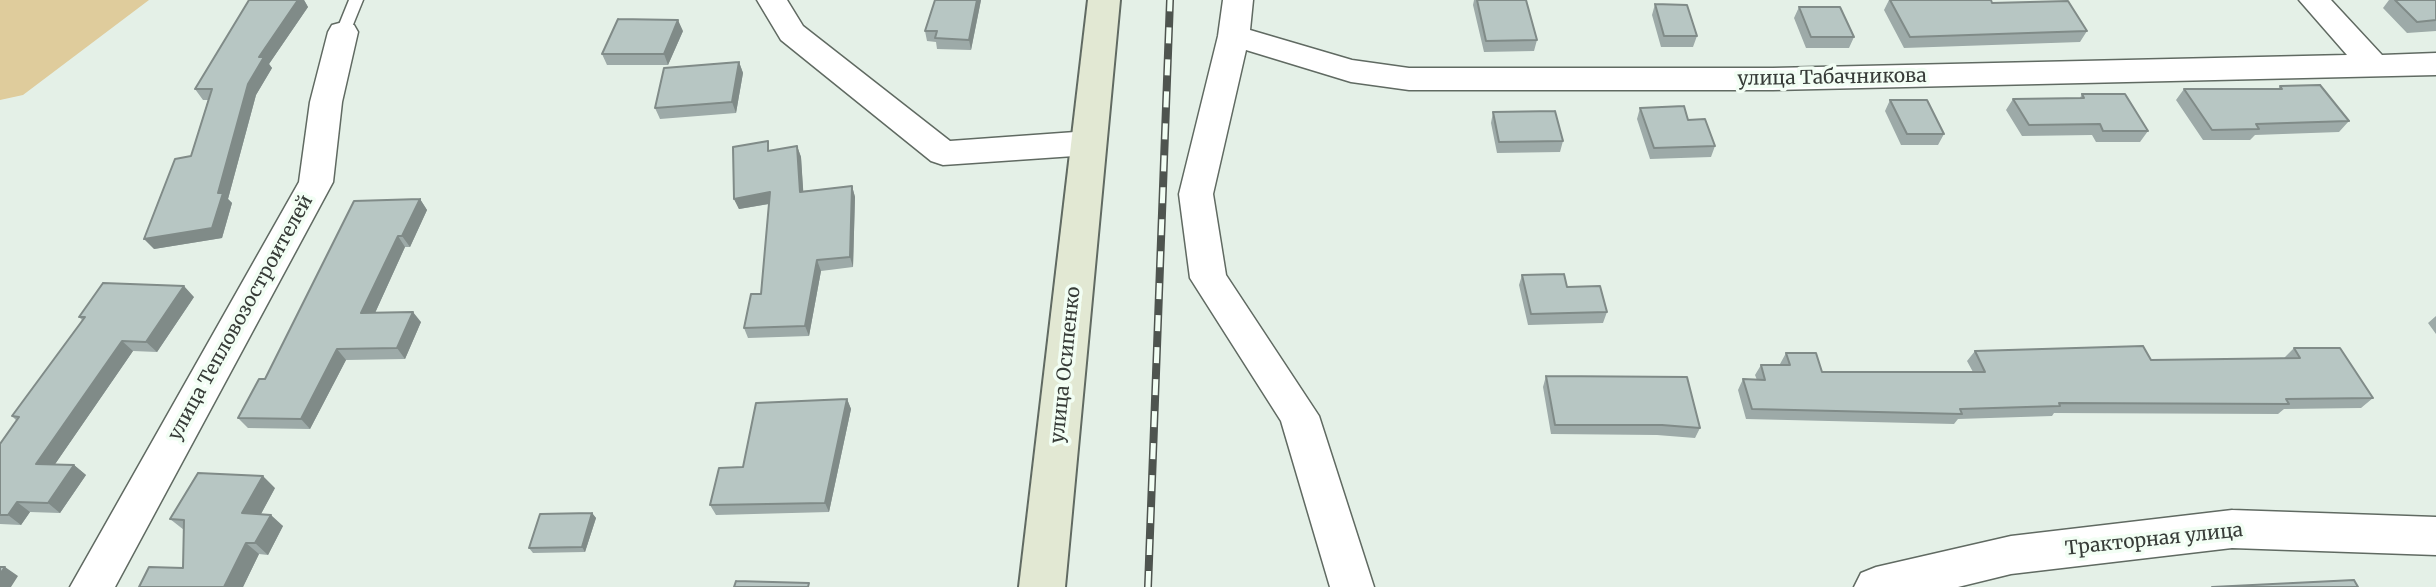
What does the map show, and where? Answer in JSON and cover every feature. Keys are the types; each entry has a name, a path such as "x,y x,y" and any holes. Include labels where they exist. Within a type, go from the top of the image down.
{"street":[{"path":"772,0 792,33 943,153 1089,143"},
{"name":"улица Осипенко","path":"1042,587 1104,0"},
{"path":"1238,0 1234,36 1196,194 1208,278 1299,416 1352,587"},
{"path":"2314,0 2374,65"},
{"name":"улица Тепловозостроителей","path":"92,587 316,182 326,102 349,16"},
{"name":"улица Табачникова","path":"1234,36 1351,71 1409,79 1773,79 2436,64"},
{"name":"Тракторная улица","path":"1876,587 2011,555 2232,529 2436,536"}],"shaded area":[{"path":"0,0 149,0 23,95 0,100"}],"building":[{"path":"249,0 298,0 259,57 264,57 248,84 218,193 223,193 212,228 144,239 175,159 191,156 212,89 195,89"},
{"path":"935,0 977,0 969,40 935,38 937,31 925,31"},
{"path":"1477,0 1526,0 1537,40 1486,41"},
{"path":"1890,0 1991,0 1992,3 2068,1 2087,31 1910,37"},
{"path":"2395,0 2436,0 2436,20 2417,22"},
{"path":"1655,4 1687,5 1697,36 1664,36"},
{"path":"1799,7 1840,7 1854,37 1811,37"},
{"path":"618,19 678,20 664,54 602,54"},
{"path":"739,62 732,102 655,108 664,68"},
{"path":"2320,85 2349,121 2256,124 2259,129 2212,130 2184,89 2282,89 2280,86"},
{"path":"2082,94 2125,94 2148,131 2103,131 2100,124 2029,125 2013,99 2084,98"},
{"path":"1890,100 1927,100 1944,134 1907,134"},
{"path":"1684,106 1688,120 1705,119 1715,146 1654,148 1640,108"},
{"path":"1555,111 1563,141 1499,142 1493,112"},
{"path":"768,141 768,151 797,146 800,192 852,186 850,257 817,260 805,326 744,328 751,294 761,294 770,192 734,199 733,147"},
{"path":"420,199 402,236 398,236 361,313 413,312 397,348 337,349 301,419 238,418 259,379 265,379 354,201"},
{"path":"1564,274 1567,287 1600,286 1607,312 1531,314 1522,275"},
{"path":"103,283 184,286 146,342 122,341 36,464 74,465 48,503 17,502 8,515 0,515 0,444 19,417 12,416 85,317 79,317"},
{"path":"2143,346 2151,360 2300,358 2294,348 2340,348 2373,398 2286,399 2289,404 2059,403 2060,406 1960,409 1962,414 1752,409 1743,379 1765,380 1761,365 1790,365 1786,353 1816,353 1822,372 1985,372 1975,351"},
{"path":"1546,376 1687,377 1700,428 1662,425 1555,425"},
{"path":"847,399 825,503 710,505 719,468 743,467 756,403"},
{"path":"198,473 263,476 242,513 271,515 255,543 246,543 224,587 139,587 149,567 183,568 184,520 170,519"},
{"path":"592,513 582,547 529,548 540,514"},
{"path":"2354,580 2358,587 2212,587"},
{"path":"736,581 809,583 808,587 734,587"}],"railway":[{"path":"1148,587 1170,0"}]}
